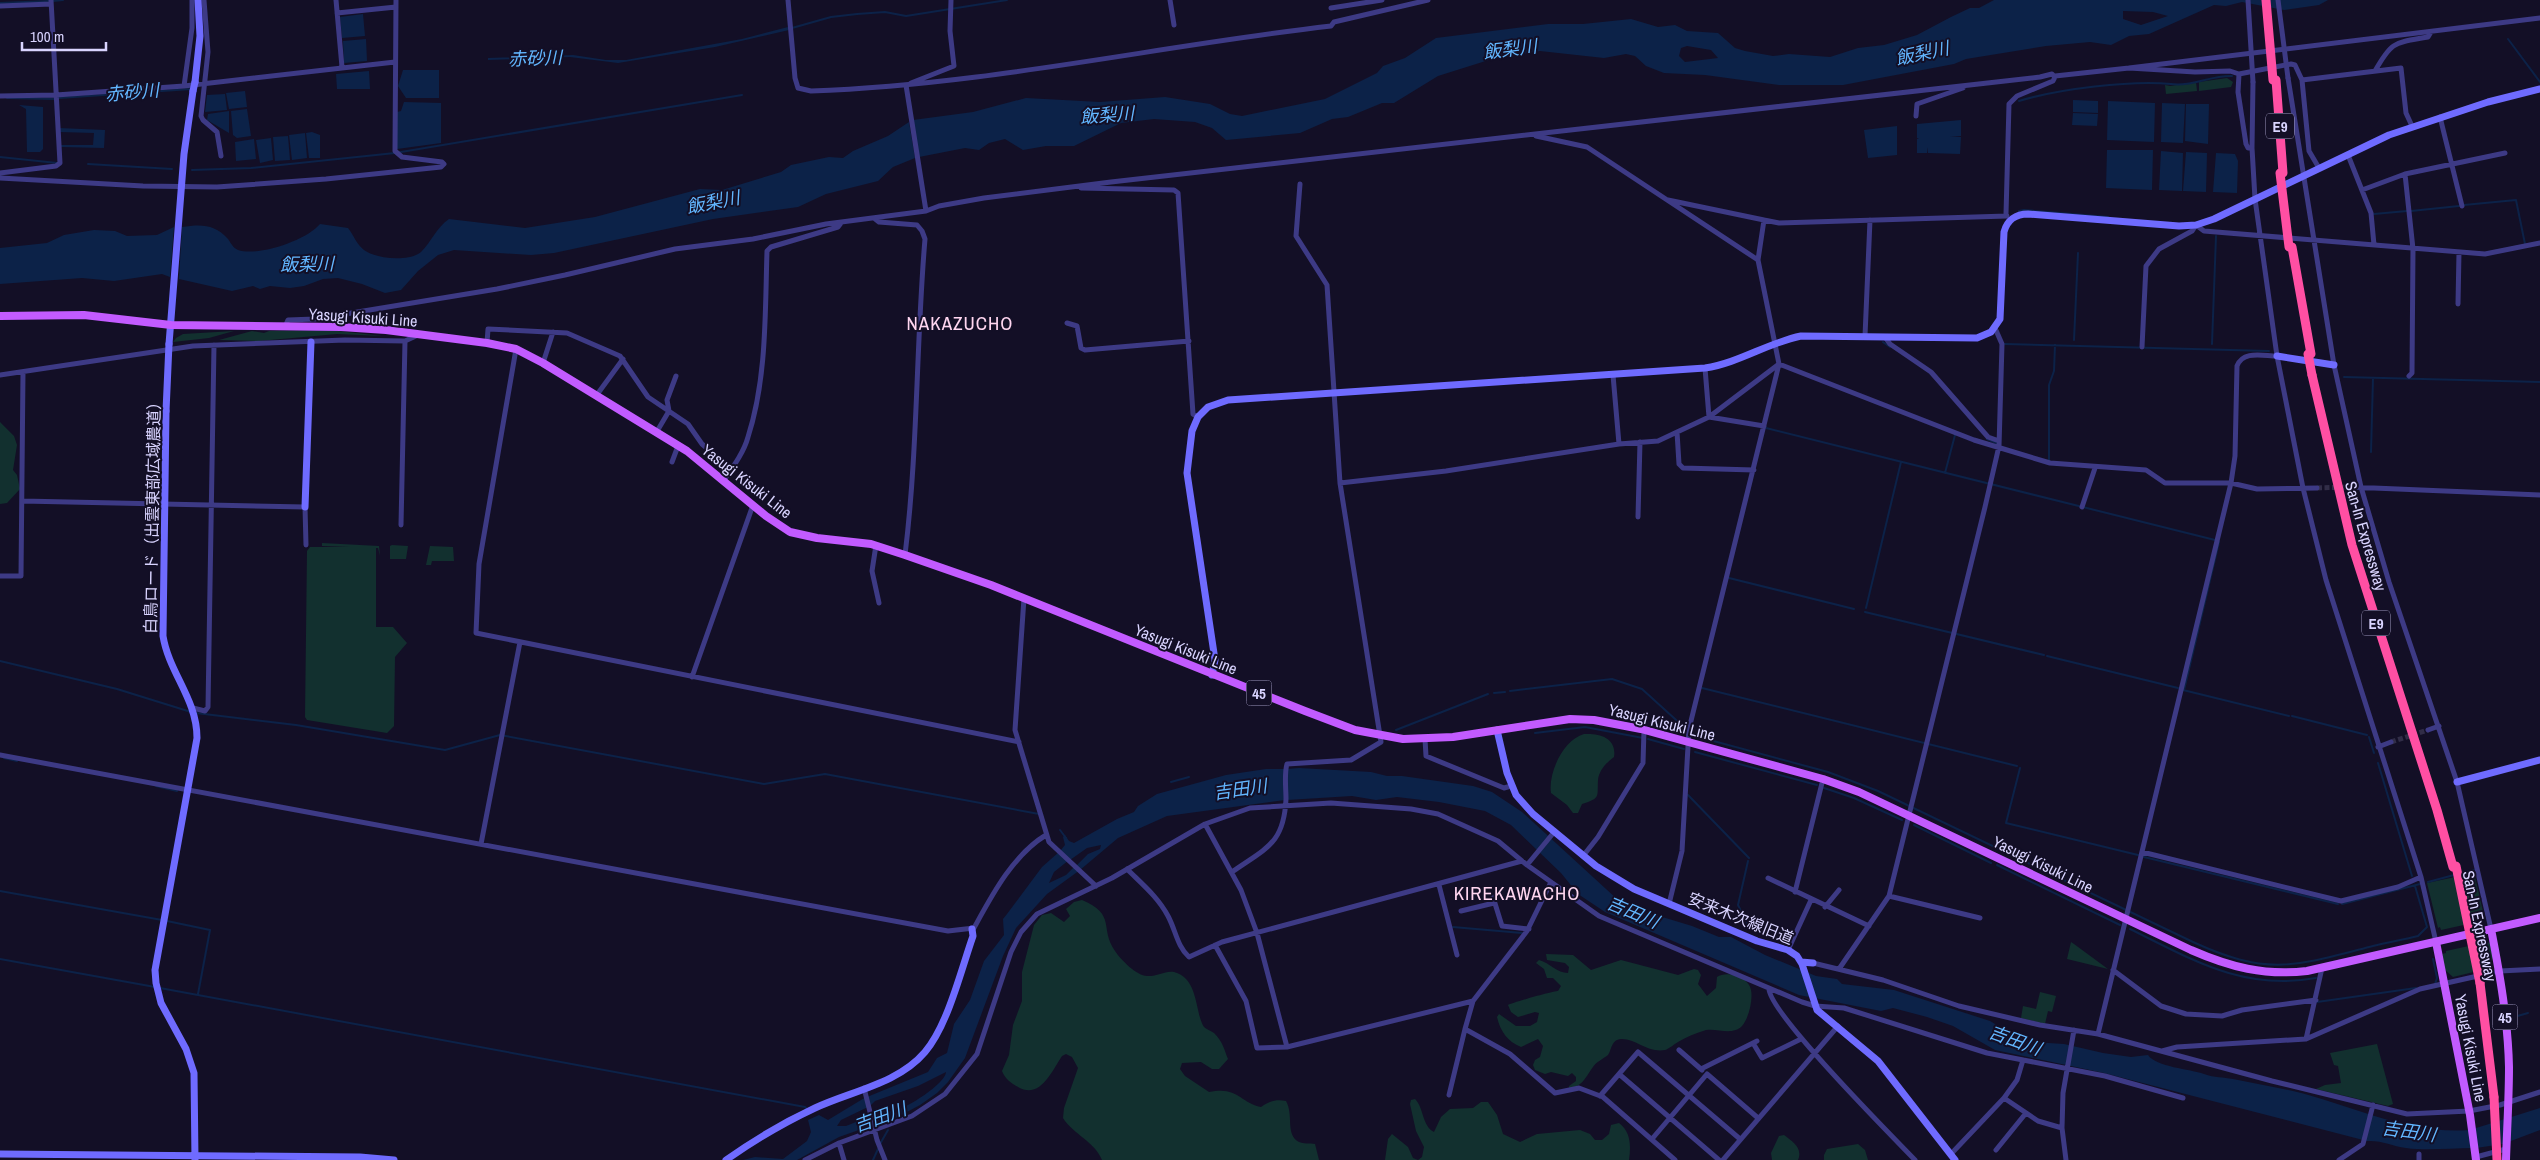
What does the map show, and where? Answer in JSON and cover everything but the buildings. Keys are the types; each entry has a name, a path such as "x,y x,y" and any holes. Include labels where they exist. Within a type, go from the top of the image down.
{"highway":[{"name":"San-In Expressway","path":"2266,0 2282,173 2291,247 2313,375 2356,544 2440,809 2454,867 2478,983 2492,1097 2495,1160"},
{"name":"San-In Expressway","path":"2270,0 2274,80"}],"main road":[{"name":"Yasugi Kisuki Line","path":"0,316 84,315 170,325 350,328 419,334 516,349 543,363 678,446 724,480 775,523 798,534 876,545 905,554 1024,598 1355,730 1380,736 1425,739 1570,719 1601,721 1644,730 1823,779 1909,814 2191,950 2242,969 2275,974 2322,968 2540,918"},
{"name":"Yasugi Kisuki Line","path":"2491,929 2500,971 2508,1039 2506,1160"},
{"name":"Yasugi Kisuki Line","path":"2436,942 2476,1157"}],"street":[{"path":"184,86 192,28 192,0"},
{"name":"白鳥ロード（出雲東部広域農道）","path":"195,1158 194,1073 186,1048 166,1012 156,987 155,970 197,738 194,711 172,668 163,636 166,411 170,325 186,135 200,36 198,0"},
{"path":"204,0 208,52 201,117 217,132 220,156"},
{"path":"336,0 342,67"},
{"path":"0,178 181,189 326,180 440,167 444,164 441,162 402,157 396,153 396,0"},
{"path":"788,0 789,28 795,78 800,90 906,87 1037,69 1214,41 1331,26 1334,22 1428,0"},
{"path":"906,87 954,63 951,0"},
{"path":"1170,0 1174,25"},
{"path":"1330,8 1382,0"},
{"path":"2248,0 2254,82 2252,148 2255,199 2277,356 2303,488 2326,580 2421,877 2436,942"},
{"path":"2278,0 2288,78 2334,365 2361,487 2389,582 2457,782 2491,929"},
{"path":"0,6 51,2 59,164 0,173"},
{"path":"337,13 396,7"},
{"path":"285,327 288,320 315,319 497,289 565,276 676,249 753,239 841,222 975,200 1073,187 1965,86 2051,74 2055,76 2129,68 2540,18"},
{"path":"2375,71 2387,49 2396,43 2428,36 2431,32"},
{"path":"2129,68 2195,72 2227,71 2239,74 2291,64 2295,66 2302,80 2309,151 2320,168"},
{"path":"0,96 56,95 204,86 342,67 395,65"},
{"path":"2302,80 2401,68 2406,113 2412,126"},
{"path":"2239,74 2238,92 2246,144 2248,148 2252,148"},
{"path":"1212,674 1215,660 1187,473 1192,431 1198,417 1208,407 1228,400 1705,368 1731,362 1774,343 1813,335 1977,338 1995,328 2002,312 2004,232 2008,217 2009,104 2017,96 2053,81 2055,76"},
{"path":"1916,116 1917,104 1965,86"},
{"path":"906,87 925,208"},
{"path":"1668,200 1779,223 2008,217 2028,214 2155,225 2196,225 2412,126 2540,89"},
{"path":"2440,117 2450,164 2462,206"},
{"path":"1528,135 1587,147 1758,260"},
{"path":"2362,190 2405,174 2505,153"},
{"path":"2348,155 2371,213 2374,246"},
{"path":"2405,174 2413,249 2412,373 2409,376"},
{"path":"1232,872 1275,842 1282,828 1286,767 1291,762 1351,760 1379,745 1380,736 1340,483 1327,285 1296,234 1300,184"},
{"path":"1073,187 1102,190 1174,190 1178,194 1193,414 1198,417"},
{"path":"874,218 878,222 916,225 922,231 925,240 918,318 909,519 905,554"},
{"path":"1669,904 1682,851 1687,742 1778,364 1758,260 1764,220"},
{"path":"1866,336 1870,220"},
{"path":"724,480 748,437 756,402 764,332 767,250 771,247 838,226 841,222"},
{"path":"2196,225 2204,231 2486,254 2540,243"},
{"path":"2142,347 2146,266 2159,249 2192,231 2196,225"},
{"path":"2458,304 2459,252"},
{"path":"1067,323 1077,326 1081,348 1085,350 1189,341"},
{"path":"486,343 488,328 570,333 623,360 648,397 688,424 702,444 731,469"},
{"path":"1839,968 1889,896 1909,814 1999,444 2002,342 1995,328"},
{"path":"543,363 553,332"},
{"path":"0,375 214,345 405,341 419,334"},
{"path":"1885,337 1890,344 1931,372 1988,437 1999,444"},
{"path":"401,525 405,341"},
{"path":"306,545 305,507 310,342"},
{"path":"194,711 205,711 208,707 214,345"},
{"path":"516,349 479,564 480,576 474,630 479,635 1019,742"},
{"path":"2098,1034 2231,483 2235,456 2238,363 2249,356 2277,356 2334,365"},
{"path":"596,396 623,360"},
{"path":"1340,483 1446,471 1619,444 1660,440 1709,417 1778,364"},
{"path":"1778,364 1974,440 1999,444 2050,462 2095,468 2146,470 2165,483 2231,483 2257,489 2317,488"},
{"path":"1705,368 1709,417"},
{"path":"0,576 21,576 23,372"},
{"path":"1613,375 1619,444"},
{"path":"656,433 669,411 667,400 676,376"},
{"path":"1709,417 1764,426"},
{"path":"1677,432 1682,467 1754,470"},
{"path":"1638,517 1640,442"},
{"path":"672,462 678,446"},
{"path":"2082,507 2095,468"},
{"path":"2350,487 2540,495"},
{"path":"22,501 305,507"},
{"path":"692,677 754,505"},
{"path":"876,545 872,571 879,603"},
{"path":"1024,598 1015,728 1049,842 1096,886"},
{"path":"481,844 520,642"},
{"path":"2428,730 2439,726"},
{"name":"安来木次線旧道","path":"1498,730 1512,786 1524,804 1553,833 1616,880 1757,941 1788,950 1801,963 1814,1004"},
{"path":"1583,856 1598,837 1643,763 1644,730"},
{"path":"1425,739 1426,756 1504,788 1512,786"},
{"path":"2378,747 2392,742"},
{"path":"0,755 948,931 972,929"},
{"path":"2457,782 2540,760"},
{"path":"1795,892 1823,779"},
{"path":"805,1160 839,1143 924,1110 950,1089 977,1054 1011,952 1021,932 1041,911 1096,886 1205,824 1250,808 1285,803 1366,805 1411,809 1438,814 1490,836 1599,916 1769,988 1814,1004 1844,1008 1987,1053 2105,1076 2183,1098"},
{"path":"1205,824 1232,872 1257,933 1287,1047"},
{"path":"1126,869 1158,900 1174,929 1177,942 1188,957 1215,945 1257,933 1526,863 1553,833"},
{"path":"726,1160 806,1113 865,1090 904,1071 920,1058 932,1042 942,1023 973,936 972,929 989,899 1010,871 1032,846 1046,835"},
{"path":"2142,852 2341,901 2398,887 2421,877"},
{"path":"1768,878 1869,926"},
{"path":"1449,1095 1473,1001 1529,929 1551,882"},
{"path":"1439,885 1457,955"},
{"path":"1826,907 1839,890"},
{"path":"1889,896 1980,918"},
{"path":"1461,911 1494,900 1502,926 1529,929"},
{"path":"1788,950 1811,900"},
{"path":"1215,945 1246,1001 1256,1048 1287,1047 1473,1001"},
{"path":"1801,963 1813,963 1839,968 1883,980 1959,1006 2040,1025 2098,1034 2373,1106 2415,1115 2469,1113 2508,1104 2540,1092"},
{"path":"2306,1039 2322,968"},
{"path":"2161,1051 2176,1047 2306,1039 2414,991 2500,971 2540,969"},
{"path":"2113,970 2161,1006 2186,1014 2222,1016 2242,1010 2316,1000"},
{"path":"1769,988 1772,999 1801,1039 1915,1160"},
{"path":"1814,1004 1878,1060 1953,1157 2018,1080 2023,1060"},
{"path":"1619,1074 1721,1160 1838,1026"},
{"path":"1465,1028 1510,1054 1554,1093 1579,1088 1600,1096 1676,1160"},
{"path":"2066,1160 2062,1128 2062,1094 2074,1031"},
{"path":"1701,1069 1755,1042 1762,1058 1801,1039"},
{"path":"1679,1050 1758,1118"},
{"path":"1600,1096 1638,1052 1740,1139"},
{"path":"1652,1139 1707,1074"},
{"path":"865,1090 885,1160"},
{"path":"2004,1098 2038,1121 2062,1128"},
{"path":"2339,1160 2361,1146 2365,1139 2373,1106"},
{"path":"1996,1150 2026,1113"},
{"path":"839,1143 844,1160"},
{"path":"2476,1157 2506,1149"},
{"path":"0,1154 195,1158 360,1157 394,1160"}],"green space":[{"path":"2227,78 2233,82 2231,87 2199,91 2199,82"},
{"path":"2196,82 2197,91 2166,94 2165,85"},
{"path":"329,330 383,336 337,334 259,341 219,340 252,331 264,333 269,331"},
{"path":"234,331 209,338 173,342 183,334"},
{"path":"0,422 14,436 17,445 13,470 17,475 20,489 7,503 0,504"},
{"path":"322,543 379,546 380,556 378,548 376,548 376,627 393,627 407,643 395,657 394,726 387,733 307,720 305,717 307,551 310,547 350,547 322,546"},
{"path":"390,546 408,546 406,559 390,559"},
{"path":"430,546 453,547 454,561 432,561 431,565 426,565"},
{"path":"1584,734 1596,734 1610,741 1613,745 1614,757 1600,773 1597,796 1582,804 1578,813 1573,813 1567,805 1551,793 1552,776 1564,750 1576,737"},
{"path":"2474,873 2484,916 2482,921 2441,930 2440,927 2438,928 2427,883"},
{"path":"1082,900 1100,911 1106,922 1110,943 1125,963 1134,970 1147,976 1174,972 1188,981 1204,1027 1214,1033 1219,1039 1228,1059 1219,1069 1212,1069 1201,1062 1182,1063 1180,1069 1185,1076 1209,1092 1226,1091 1261,1107 1273,1101 1286,1101 1292,1135 1299,1142 1315,1144 1319,1160 1102,1160 1094,1148 1072,1129 1063,1118 1064,1108 1078,1068 1072,1057 1066,1054 1062,1056 1044,1082 1033,1090 1018,1087 1007,1079 1002,1071 1009,1055 1013,1025 1022,1001 1022,972 1034,925 1042,915 1051,913 1064,922 1070,916 1066,909 1074,902"},
{"path":"2071,942 2074,944 2108,969 2067,959"},
{"path":"2487,942 2490,943 2493,958 2486,969 2453,977 2445,970 2442,954 2446,953 2446,951"},
{"path":"1546,954 1573,955 1591,970 1621,960 1678,975 1694,969 1698,970 1701,975 1698,984 1707,996 1716,988 1717,977 1726,974 1737,976 1749,985 1751,990 1750,1008 1742,1026 1734,1031 1706,1030 1684,1038 1665,1050 1647,1048 1626,1039 1615,1041 1608,1055 1594,1065 1581,1083 1578,1086 1569,1088 1576,1081 1576,1077 1572,1073 1568,1076 1551,1072 1545,1074 1535,1070 1533,1065 1535,1060 1540,1057 1543,1046 1538,1039 1521,1047 1516,1045 1505,1035 1497,1017 1499,1014 1516,1026 1530,1026 1537,1022 1539,1013 1535,1012 1518,1017 1511,1012 1508,1005 1558,991 1561,986 1553,978 1547,978 1544,969 1536,963 1539,960 1564,973 1568,973 1569,967 1565,963 1547,960"},
{"path":"2040,992 2056,996 2052,1012 2048,1011 2045,1024 2021,1018 2023,1006 2036,1009"},
{"path":"2377,1044 2393,1104 2388,1106 2316,1089 2325,1085 2341,1083 2338,1066 2334,1065 2330,1053"},
{"path":"1415,1099 1427,1126 1434,1132 1441,1117 1450,1109 1473,1108 1481,1102 1488,1102 1497,1115 1503,1134 1520,1142 1537,1134 1580,1130 1590,1134 1595,1140 1602,1140 1609,1134 1611,1125 1619,1123 1628,1135 1629,1160 1418,1160 1422,1157 1424,1147 1416,1131 1410,1104 1411,1100"},
{"path":"1392,1134 1408,1147 1413,1158 1418,1160 1385,1160 1388,1139"},
{"path":"1784,1135 1798,1149 1798,1160 1772,1160 1771,1153 1779,1136"},
{"path":"1858,1144 1865,1150 1868,1160 1824,1160 1827,1149"}],"water":[{"name":"飯梨川","path":"1994,0 2328,0 2319,5 2284,10 2242,2 2226,6 2214,5 2149,34 2129,36 2111,45 2090,42 2046,46 1966,59 1954,64 1843,85 1779,85 1705,75 1664,73 1646,66 1635,56 1626,54 1604,58 1540,51 1492,59 1438,76 1394,103 1382,103 1348,117 1332,119 1300,133 1226,140 1212,128 1195,122 1154,119 1121,123 1074,146 1046,146 1023,150 1005,139 989,143 979,150 965,148 919,157 913,120 973,112 1026,98 1100,102 1165,97 1210,104 1230,114 1242,116 1325,99 1377,73 1383,66 1405,58 1436,38 1548,24 1583,24 1631,19 1658,27 1675,25 1687,31 1718,33 1735,48 1745,51 1773,56 1789,54 1830,57 1858,48 1884,45 1917,35 1970,8 1979,8","holes":["2123,11 2153,12 2168,16 2141,25 2123,19","1687,46 1711,50 1718,58 1685,62 1679,56 1681,48"]},
{"path":"363,14 365,36 342,38 340,17"},
{"path":"788,27 789,30 715,47 618,63 570,57 488,60 488,58 573,55 606,60 626,60 742,39"},
{"path":"366,39 367,61 344,63 343,41"},
{"path":"403,70 439,70 439,98 406,98 398,86"},
{"path":"369,71 370,89 337,89 336,74"},
{"path":"245,91 247,107 229,109 226,93"},
{"path":"225,94 227,110 205,112 207,95"},
{"path":"2073,100 2098,101 2098,113 2073,112"},
{"path":"2108,101 2155,103 2154,142 2107,140"},
{"path":"404,102 441,103 441,143 397,149 397,112 401,111"},
{"path":"2162,103 2185,104 2183,143 2161,142"},
{"path":"2186,104 2209,104 2208,144 2185,141"},
{"path":"19,105 43,107 43,149 40,152 27,152 26,109"},
{"path":"247,109 251,136 237,138 233,135 231,111"},
{"path":"229,111 229,133 207,120 208,114"},
{"path":"2073,113 2098,114 2097,126 2072,125"},
{"path":"1961,120 1961,136 1950,137 1961,137 1960,154 1928,153 1927,147 1927,153 1917,153 1917,139 1919,139 1917,138 1917,124"},
{"name":"飯梨川","path":"909,122 915,158 893,167 878,181 826,194 798,207 713,219 554,253 531,255 454,250 438,255 418,271 401,290 385,293 362,284 338,278 323,279 304,286 290,288 270,286 260,289 253,286 232,291 179,279 182,227 195,225 213,228 223,234 233,247 247,252 282,246 305,236 320,224 348,228 364,250 376,256 392,258 409,257 421,252 441,226 449,219 525,228 595,217 700,189 722,190 781,172 791,165 829,157 843,158 853,151 888,136"},
{"path":"1897,126 1897,155 1868,158 1864,130"},
{"path":"59,128 105,130 104,148 61,147 61,145 93,145 94,133 60,132"},
{"path":"312,132 320,135 320,158 309,158 306,133"},
{"path":"305,133 307,158 292,160 289,135"},
{"path":"288,136 290,160 275,161 273,137"},
{"path":"271,138 273,160 260,163 256,140"},
{"path":"254,139 256,159 236,161 235,142"},
{"path":"2107,150 2153,150 2152,190 2106,188"},
{"path":"2161,151 2183,153 2182,191 2159,190"},
{"path":"2186,152 2207,153 2206,192 2183,191"},
{"path":"2216,153 2235,154 2238,161 2237,193 2213,192"},
{"path":"174,227 170,277 162,274 114,281 82,278 0,284 0,248 47,243 64,235 94,230 115,231 127,236 157,235"},
{"name":"吉田川","path":"1266,769 1285,769 1285,800 1167,816 1118,838 1080,870 1076,866 1088,854 1100,849 1101,845 1087,848 1070,860 1060,851 1065,845 1063,837 1065,835 1069,841 1074,843 1117,819 1134,812 1138,806 1157,794 1226,775"},
{"name":"吉田川","path":"1287,769 1371,772 1387,776 1402,776 1473,786 1492,792 1522,812 1618,900 1636,909 1692,926 1719,937 1731,937 1765,955 1816,976 1837,979 1842,984 1894,990 1990,1021 2015,1036 2033,1042 2064,1044 2131,1057 2148,1055 2152,1059 2166,1065 2212,1076 2293,1091 2402,1124 2424,1128 2470,1130 2473,1148 2414,1149 2377,1141 2367,1141 2104,1073 1995,1050 1953,1026 1893,1008 1881,1011 1799,995 1605,912 1578,894 1561,873 1511,825 1485,811 1439,802 1397,797 1376,800 1352,796 1287,800"},
{"name":"吉田川","path":"1059,852 1069,860 1054,872 1049,883 1066,875 1075,866 1080,870 1047,894 1016,928 1003,956 965,1058 948,1082 937,1093 920,1105 890,1121 875,1124 874,1112 894,1111 907,1106 933,1089 944,1077 946,1072 918,1086 875,1101 870,1106 867,1097 928,1072 937,1058 947,1053 954,1024 970,1000 984,961 1004,935 1003,919 1042,867"},
{"path":"866,1097 868,1107 841,1120 837,1126 846,1126 871,1116 873,1125 839,1137 797,1160 743,1160 755,1157 783,1159 807,1141 811,1132 808,1120 819,1115 828,1120"},
{"path":"2540,1108 2540,1130 2503,1144 2476,1148 2473,1129"}],"waterway":[{"path":"53,1 63,0"},
{"name":"赤砂川","path":"792,28 831,17 885,12 906,16 1007,0"},
{"path":"0,3 49,1"},
{"path":"2508,39 2540,82"},
{"path":"2019,101 2095,86 2136,83 2194,83 2217,77 2232,76"},
{"name":"赤砂川","path":"59,98 191,89"},
{"path":"192,170 251,168 395,153 742,95"},
{"name":"赤砂川","path":"7,98 55,99"},
{"path":"0,157 57,163"},
{"path":"88,164 172,169"},
{"path":"2464,205 2516,200 2525,244"},
{"path":"2411,211 2459,206"},
{"path":"2019,211 2108,217"},
{"path":"2374,214 2407,211"},
{"path":"2212,344 2216,236"},
{"path":"2074,340 2078,253"},
{"path":"1883,342 1890,347"},
{"path":"2005,344 2269,351"},
{"path":"2049,460 2049,385 2054,371 2055,345"},
{"path":"2344,377 2540,382"},
{"path":"2371,452 2373,378"},
{"path":"1766,428 2215,540"},
{"path":"1945,473 1955,435"},
{"path":"1987,439 1996,443"},
{"path":"1866,608 1901,462"},
{"path":"2184,690 2219,542"},
{"path":"1729,578 1854,609"},
{"path":"1865,612 2044,655"},
{"path":"2047,656 2178,688"},
{"path":"0,661 117,689 191,712"},
{"path":"1510,691 1612,679 1642,689 1686,729"},
{"path":"1702,688 2017,766"},
{"path":"2183,690 2289,716"},
{"path":"1494,693 1505,692"},
{"path":"1396,730 1488,694"},
{"path":"196,713 296,725 445,750 500,735 764,784 825,774 1039,814"},
{"path":"2292,716 2367,735"},
{"path":"1535,733 1585,727 1643,738"},
{"path":"1695,736 1828,772 1878,791 2193,942 2242,960 2263,964 2283,965 2302,963 2418,936 2427,927 2415,886"},
{"path":"2369,737 2374,753"},
{"path":"1648,739 1684,749"},
{"path":"1695,752 1817,785"},
{"path":"4,758 17,761"},
{"path":"2378,763 2412,876"},
{"path":"2020,768 2006,823 2138,855"},
{"path":"1171,782 1189,777"},
{"path":"156,786 177,791"},
{"path":"1824,788 1854,798 1902,820"},
{"path":"1688,795 1749,858"},
{"path":"1914,825 1991,863"},
{"path":"1060,830 1066,838"},
{"path":"2144,857 2338,904"},
{"path":"1747,923 1738,905 1748,861"},
{"path":"1997,865 2120,925"},
{"path":"2461,873 2474,870"},
{"path":"2428,882 2454,875"},
{"path":"2342,904 2420,884"},
{"path":"0,891 162,920"},
{"path":"167,921 210,930 198,994"},
{"path":"1453,927 1522,933"},
{"path":"2130,929 2175,952 2219,970 2265,980 2290,981 2316,978"},
{"path":"0,959 155,987"},
{"path":"2433,959 2437,978 2435,984"},
{"path":"160,988 805,1107 808,1110"},
{"path":"2317,1002 2416,988"},
{"path":"2514,1017 2528,1013"},
{"name":"吉田川","path":"880,1144 888,1130"},
{"path":"873,1160 878,1149"}],"tunnel":[{"path":"2317,488 2350,487"},
{"path":"2391,742 2428,730"}],"district":[{"name":"NAKAZUCHO","path":"960,323"},
{"name":"KIREKAWACHO","path":"1517,893"}]}
